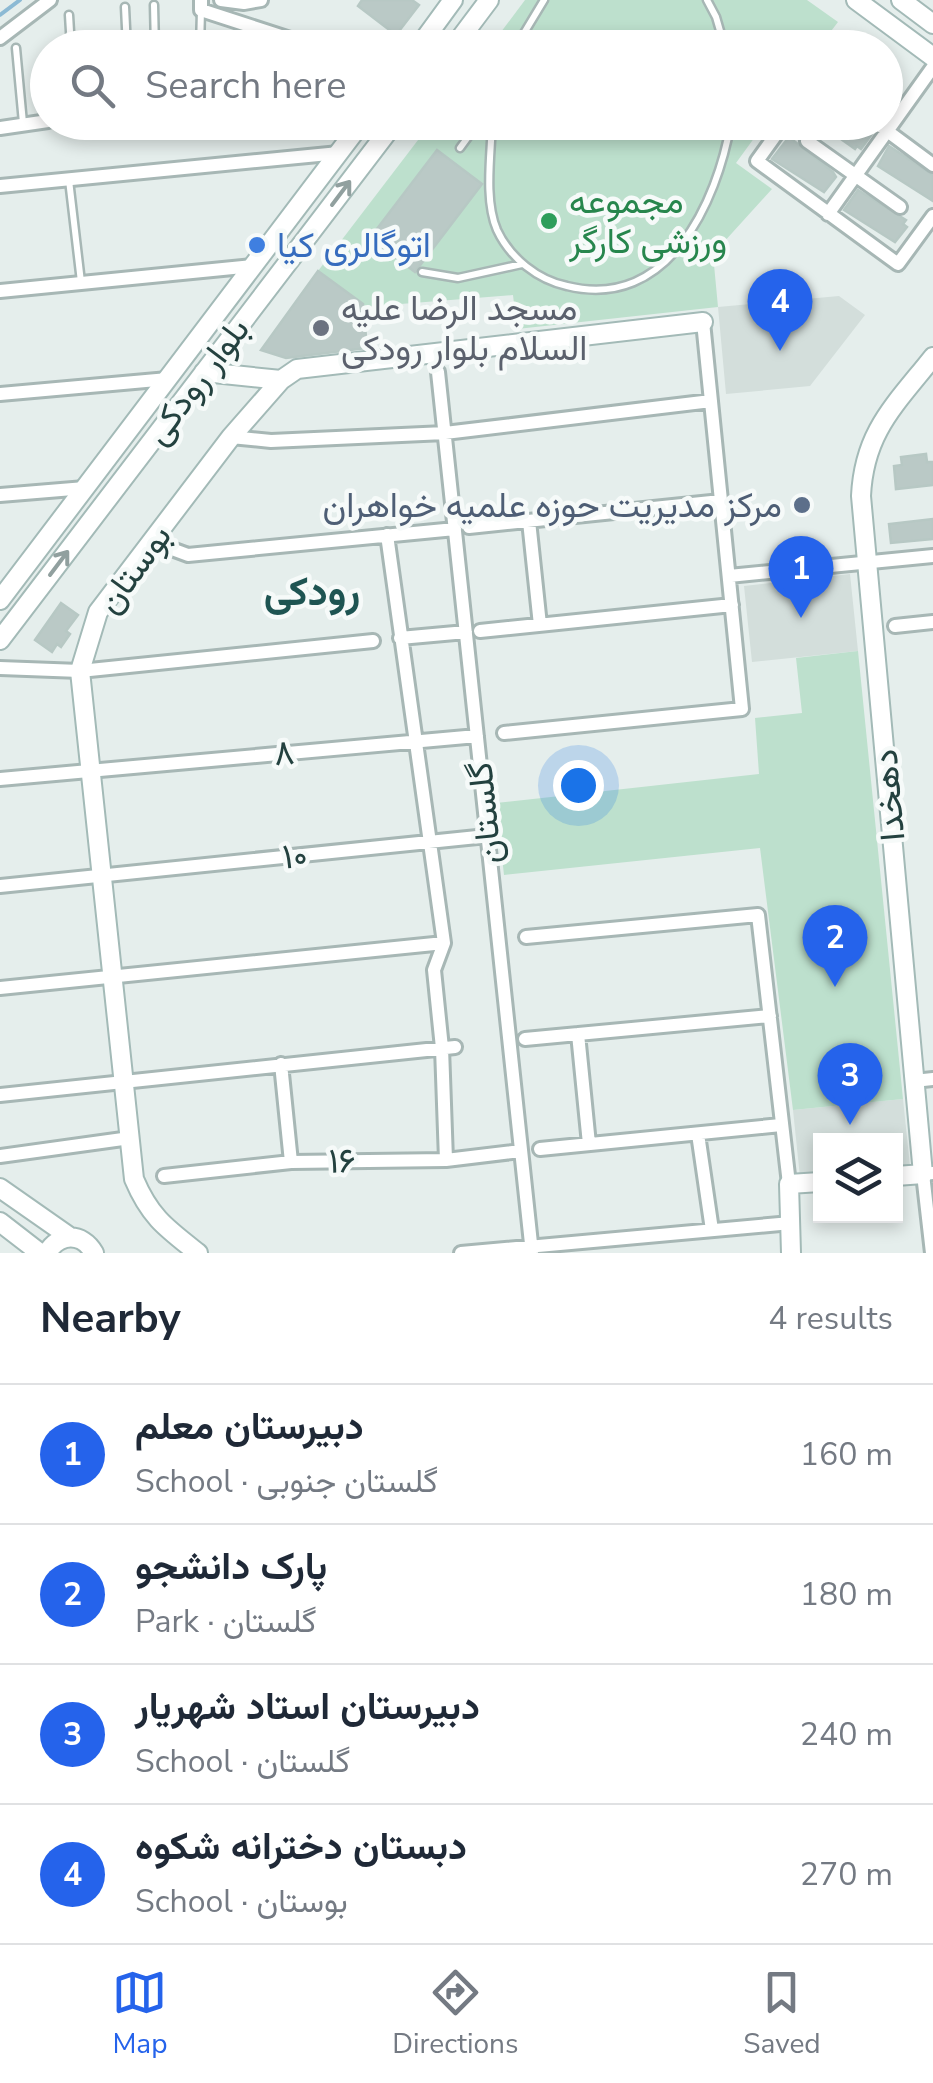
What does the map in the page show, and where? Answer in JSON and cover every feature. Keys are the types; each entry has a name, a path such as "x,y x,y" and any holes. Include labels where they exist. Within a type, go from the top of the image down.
{"street":[{"path":"0,38 50,0"},
{"path":"221,0 261,0"},
{"path":"431,30 453,0"},
{"path":"466,30 489,0"},
{"path":"856,0 896,30"},
{"path":"901,0 933,24"},
{"path":"201,5 269,30"},
{"path":"903,35 933,58"},
{"path":"903,101 933,67"},
{"path":"0,128 30,122"},
{"name":"بلوار رودکی","path":"0,600 349,140"},
{"name":"بلوار رودکی","path":"0,640 381,140"},
{"path":"772,140 756,162 898,264 933,216"},
{"path":"828,214 874,140"},
{"path":"900,140 933,165"},
{"path":"807,141 900,207"},
{"path":"0,186 339,153"},
{"path":"0,291 253,266"},
{"path":"204,372 281,380 297,369 703,322 742,709 504,734"},
{"name":"دهخدا","path":"932,1253 924,1080 862,496 863,466 874,437 933,357"},
{"name":"گلستان","path":"438,372 462,528 473,632 477,736 531,1249"},
{"path":"0,394 168,379"},
{"name":"بوستان","path":"198,1253 157,1221 134,1179 80,670 98,612 231,437 281,380"},
{"path":"231,437 270,441 445,432 711,401"},
{"path":"0,495 85,488"},
{"path":"154,542 188,555 721,501"},
{"path":"529,521 540,625"},
{"path":"387,535 444,944 434,970 448,1048 446,1160"},
{"path":"729,576 933,556"},
{"path":"400,638 732,605"},
{"path":"895,626 933,622"},
{"path":"0,668 80,670 372,641"},
{"name":"۸","path":"0,779 477,736"},
{"name":"۱۰","path":"0,886 488,836"},
{"path":"526,936 758,914 789,1184 790,1253"},
{"path":"0,988 444,944"},
{"path":"525,1039 770,1016"},
{"path":"578,1034 589,1144"},
{"path":"0,1095 448,1048"},
{"path":"281,1064 291,1162"},
{"path":"540,1149 781,1125"},
{"path":"698,1134 712,1230"},
{"path":"0,1156 130,1138"},
{"name":"۱۶","path":"164,1176 291,1162 446,1160 521,1151"},
{"path":"903,1176 928,1174"},
{"path":"789,1184 813,1182"},
{"path":"0,1188 70,1237 88,1243 94,1253"},
{"path":"22,1238 32,1240 44,1233 41,1216"},
{"path":"0,1222 43,1253 57,1241 70,1237"},
{"path":"462,1253 791,1223"}],"lane":[{"path":"525,30 544,0"},
{"path":"707,0 720,30"},
{"path":"154,5 155,30"},
{"path":"200,30 201,5"},
{"path":"124,7 126,30"},
{"path":"69,15 69,30"},
{"path":"16,48 23,123"},
{"path":"460,148 466,140"},
{"path":"492,140 491,196 497,230 522,264 552,283 586,291 630,284 667,261 694,229 711,197 727,140"},
{"path":"69,179 81,283"},
{"path":"422,272 458,278 522,264"}],"shaded area":[{"path":"839,296 865,315 810,386 726,394 718,307"},
{"path":"850,574 858,651 752,662 744,586"},
{"path":"903,1099 910,1166 903,1167 903,1133 813,1133 813,1176 800,1177 793,1110"}],"green space":[{"path":"525,0 807,0 838,22 832,30 502,30"},
{"name":"مجموعه ورزشی کارگر","path":"418,140 753,140 736,163 772,189 713,254 718,307 517,329 513,295 363,307 318,271"},
{"path":"858,651 903,1099 793,1110 760,848 504,875 496,803 759,774 755,718 802,713 796,658"}],"building":[{"path":"362,0 412,0 419,5 400,30 389,30 358,6"},
{"path":"787,140 793,140 836,177 824,192 772,159"},
{"path":"842,140 868,140 861,149"},
{"path":"889,146 933,175 933,201 878,166"},
{"path":"437,150 482,184 415,272 370,238"},
{"path":"858,190 906,220 903,224 907,227 895,242 844,210"},
{"name":"مسجد الرضا علیه السلام بلوار رودکی","path":"318,271 363,304 367,348 286,358 261,350"},
{"path":"926,454 927,462 933,462 933,485 896,489 894,466 902,465 901,457"},
{"path":"933,519 933,539 891,543 889,524"},
{"path":"61,603 78,615 66,631 70,634 61,647 57,644 52,652 35,640"}],"waterway":[{"path":"0,15 20,0"}],"place":[{"name":"مجموعه ورزشی کارگر","path":"549,221"},
{"name":"اتوگالری کیا","path":"257,245"},
{"name":"مسجد الرضا علیه السلام بلوار رودکی","path":"321,328"},
{"name":"دبستان دخترانه شکوه","path":"780,351"},
{"name":"مرکز مدیریت حوزه علمیه خواهران","path":"802,505"},
{"name":"دبیرستان معلم","path":"801,618"},
{"name":"پارک دانشجو","path":"835,987"},
{"name":"دبیرستان استاد شهریار","path":"850,1125"}],"district":[{"name":"رودکی","path":"312,592"}]}
